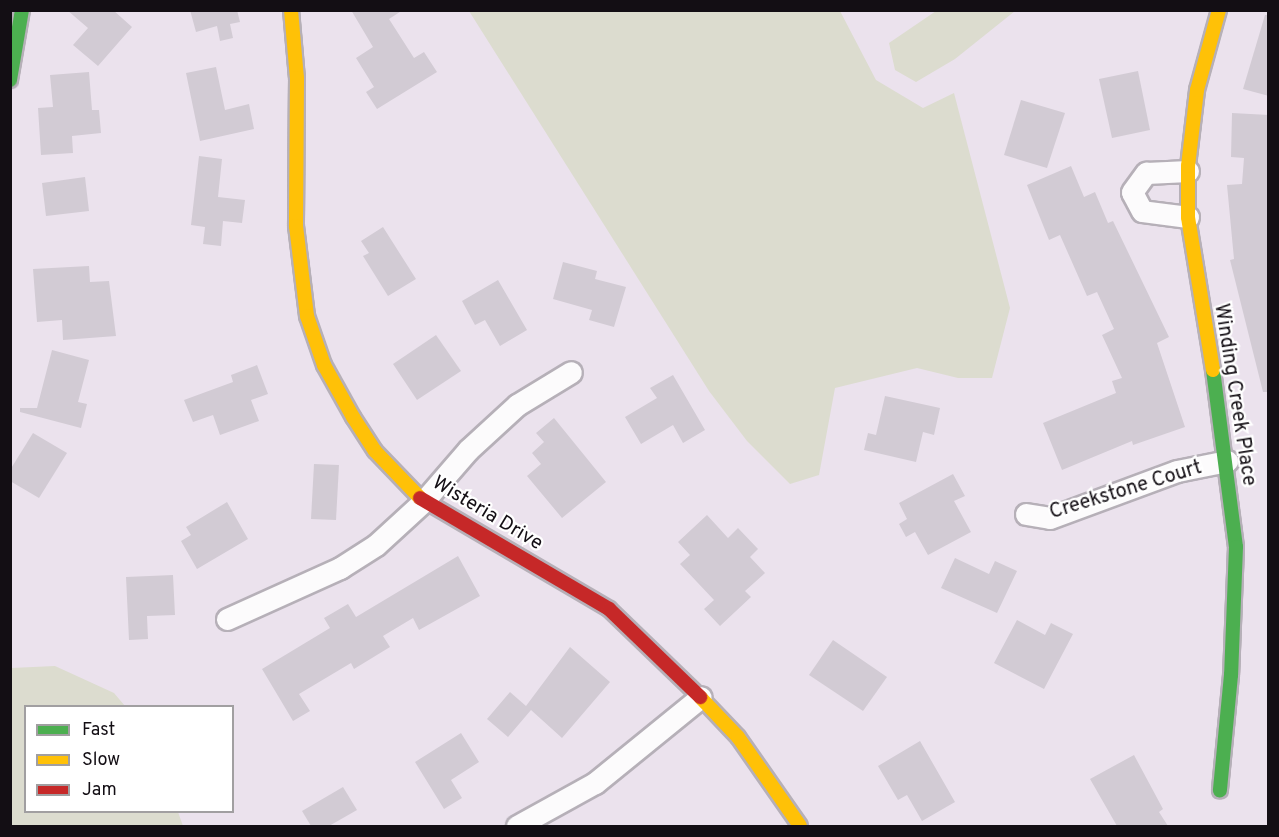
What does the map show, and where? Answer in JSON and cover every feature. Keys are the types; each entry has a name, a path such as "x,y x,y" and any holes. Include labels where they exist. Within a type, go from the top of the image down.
{"street":[{"path":"10,80 22,10"},
{"name":"Wisteria Drive","path":"291,10 297,78 296,226 307,316 324,365 353,417 375,450 423,502 609,609 738,737 800,826"},
{"name":"Winding Creek Place","path":"1220,10 1197,90 1188,171 1188,217 1227,461 1236,547 1235,616 1220,790"},
{"path":"1188,171 1146,173 1132,192 1142,211 1188,217"},
{"path":"227,619 340,568 376,545 423,502 468,450 517,405 571,372"},
{"name":"Creekstone Court","path":"1026,514 1050,518 1177,471 1227,461"},
{"path":"517,826 596,783 701,698"}],"shaded area":[{"path":"469,11 840,11 876,80 923,108 954,93 1010,308 992,378 958,378 917,368 835,388 819,475 790,484 747,441 709,391"},
{"path":"936,11 1015,11 955,59 916,82 895,70 889,43"},
{"path":"55,666 114,693 124,705 24,705 24,813 178,813 183,826 11,826 11,668"}],"building":[{"path":"67,10 113,10 132,27 98,66 73,45 88,28"},
{"path":"190,10 237,10 240,22 230,24 233,38 220,41 217,26 196,32"},
{"path":"351,10 403,10 389,19 414,58 424,52 437,72 377,109 366,92 374,87 356,58 373,47"},
{"path":"1265,15 1269,15 1269,96 1243,89"},
{"path":"216,67 225,110 249,104 254,129 200,141 186,73"},
{"path":"1138,71 1150,130 1112,138 1099,79"},
{"path":"89,72 92,110 99,110 101,133 72,136 73,153 41,155 38,108 53,107 50,75"},
{"path":"1021,100 1065,113 1047,168 1004,155"},
{"path":"1232,113 1269,115 1269,392 1263,392 1230,260 1234,259 1227,185 1242,184 1244,158 1231,157"},
{"path":"199,156 222,159 218,197 245,200 242,223 223,221 221,246 203,244 205,227 191,225"},
{"path":"1071,166 1084,197 1095,192 1108,223 1113,221 1169,337 1157,343 1185,427 1133,445 1132,441 1062,470 1043,423 1116,393 1112,381 1122,378 1102,335 1114,329 1097,292 1087,296 1060,235 1049,240 1027,185"},
{"path":"85,177 89,211 46,216 42,183"},
{"path":"383,227 416,279 388,296 363,256 369,253 361,241"},
{"path":"563,262 597,271 595,279 626,287 614,327 589,320 592,310 553,299"},
{"path":"89,266 90,282 109,281 116,336 63,340 62,320 37,322 33,269"},
{"path":"498,280 527,330 500,346 485,320 475,325 462,301"},
{"path":"436,335 461,371 417,400 393,364"},
{"path":"52,350 89,360 78,402 87,404 81,428 20,412 20,408 37,408"},
{"path":"257,365 268,394 251,400 259,421 220,435 213,415 193,422 184,400 233,382 231,375"},
{"path":"673,375 705,430 683,443 673,425 641,444 625,417 657,398 650,388"},
{"path":"885,396 940,408 934,435 923,432 916,462 864,450 868,433 876,435"},
{"path":"554,418 606,482 562,518 527,476 541,464 532,453 544,442 536,433"},
{"path":"33,433 67,453 39,498 10,481 10,470"},
{"path":"314,464 339,465 336,520 311,519"},
{"path":"953,474 965,496 954,501 971,532 928,555 915,532 906,537 899,524 907,519 899,503"},
{"path":"227,502 248,539 197,569 181,541 191,535 186,527"},
{"path":"707,515 728,538 738,528 758,549 750,557 765,573 745,591 751,597 720,626 704,609 714,600 680,564 690,555 678,542"},
{"path":"458,556 480,596 419,630 413,618 383,636 390,647 354,669 351,663 299,694 310,711 293,721 262,669 330,628 324,618 348,604 356,617"},
{"path":"955,558 989,574 995,561 1017,571 997,613 941,588"},
{"path":"173,575 175,615 147,616 148,639 129,640 126,577"},
{"path":"1017,620 1045,635 1051,623 1073,634 1044,689 994,663"},
{"path":"833,640 887,677 863,711 809,675"},
{"path":"570,647 610,682 562,738 531,710 508,737 487,719 510,692 526,706"},
{"path":"461,733 479,762 451,780 462,798 444,809 415,762"},
{"path":"920,741 955,802 922,821 907,795 898,800 878,766"},
{"path":"1134,755 1163,809 1159,812 1168,826 1117,826 1090,779"},
{"path":"343,787 357,810 329,826 311,826 302,811"}],"traffic: fast":[{"path":"10,80 22,10"},
{"path":"1213,370 1236,547 1231,675 1220,790"}],"traffic: slow":[{"path":"291,10 297,78 296,226 307,316 324,365 353,417 375,451 420,498"},
{"path":"1213,370 1188,217 1188,166 1197,90 1219,10"},
{"path":"700,697 738,737 800,826"}],"traffic: jam":[{"path":"420,498 609,609 700,697"}]}
